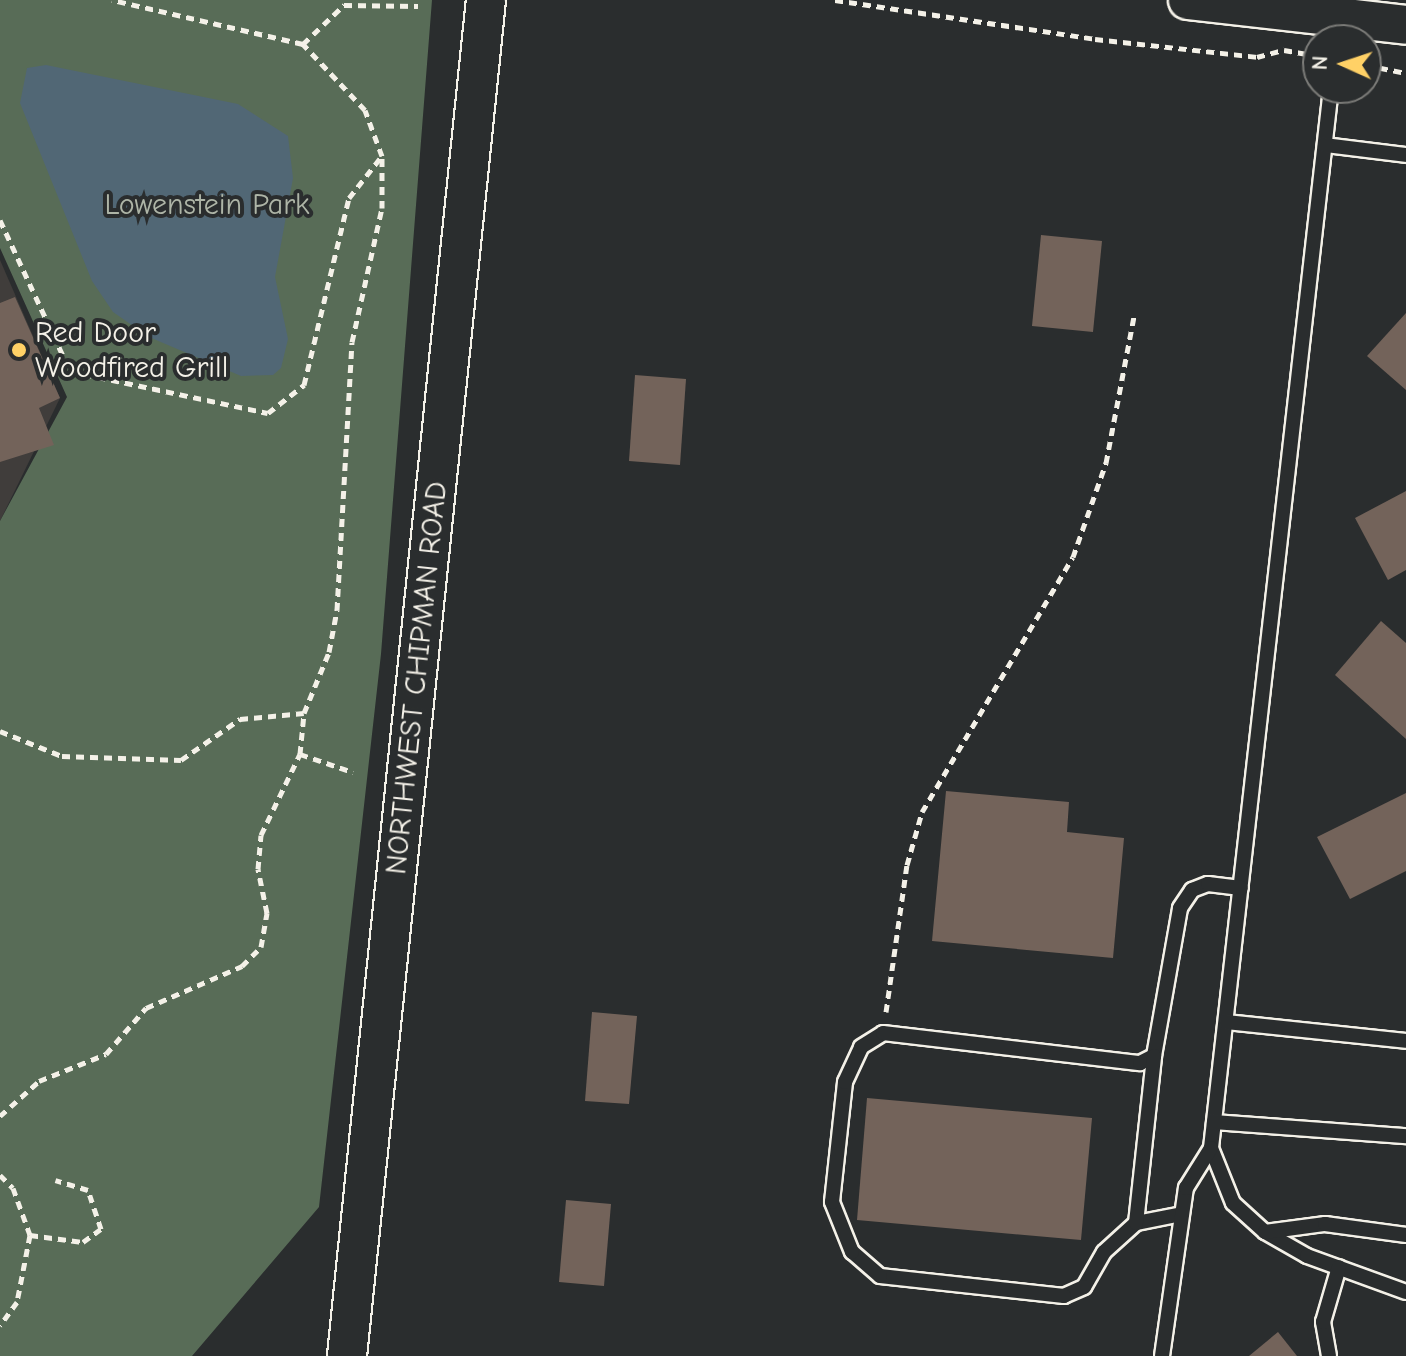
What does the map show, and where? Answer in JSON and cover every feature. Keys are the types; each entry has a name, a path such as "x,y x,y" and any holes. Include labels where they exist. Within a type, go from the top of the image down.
{"main road":[{"name":"NORTHWEST CHIPMAN ROAD","path":"347,1356 486,0"},
{"path":"1188,0 1406,25"}],"lane":[{"path":"1162,1356 1186,1188 1211,1148 1329,104"},
{"path":"1325,145 1406,155"},
{"path":"1136,1223 1154,1056 1180,908 1192,890 1208,884 1241,888"},
{"path":"1226,1022 1406,1041"},
{"path":"1154,1056 1140,1063 883,1033 861,1047 845,1082 832,1202 852,1252 880,1276 1064,1296 1084,1287 1104,1252 1136,1223 1182,1214"},
{"path":"1214,1122 1406,1136"},
{"path":"1211,1148 1233,1203 1265,1232 1339,1267 1406,1292"},
{"path":"1265,1232 1325,1224 1406,1235"},
{"path":"1329,1356 1323,1322 1339,1267"}],"path":[{"path":"0,1116 39,1081 106,1054 146,1008 255,959 266,931 261,835 300,754 304,713 329,652 337,610 346,397 360,295 382,208 382,156 365,110 303,44 112,0"},
{"path":"835,0 1095,39 1257,57 1284,50 1302,53"},
{"path":"303,44 344,5 373,1 418,6"},
{"path":"1382,68 1406,73"},
{"path":"0,220 70,371 268,413 304,385 349,198 382,156"},
{"path":"883,1033 907,865 922,812 976,713 1054,593 1085,529 1106,463 1134,316"},
{"path":"0,731 62,756 181,760 240,719 304,713"},
{"path":"300,754 353,772"},
{"path":"0,1175 13,1188 30,1235 17,1302 0,1325"},
{"path":"30,1235 83,1242 101,1229 88,1190 56,1180"}],"shaded area":[{"name":"Red Door Woodfired Grill","path":"0,260 60,398 0,521"}],"green space":[{"name":"Lowenstein Park","path":"0,0 432,0 381,654 319,1207 192,1356 0,1356 0,521 67,397 0,248"}],"water":[{"path":"46,65 238,104 288,136 293,178 275,277 288,339 281,368 273,375 241,376 149,337 113,312 92,281 20,103 27,68"}],"building":[{"path":"1041,235 1102,241 1093,332 1032,326"},
{"name":"Red Door Woodfired Grill","path":"15,297 60,398 39,408 54,445 0,462 0,303"},
{"path":"1406,313 1406,390 1367,356"},
{"path":"635,375 686,379 680,465 629,461"},
{"path":"1406,491 1406,570 1388,580 1355,518"},
{"path":"1381,621 1406,643 1406,739 1335,675"},
{"path":"946,791 1069,802 1067,832 1124,838 1113,958 932,941"},
{"path":"1406,793 1406,871 1350,899 1317,837"},
{"path":"592,1012 637,1016 629,1104 585,1101"},
{"path":"867,1098 1092,1118 1081,1240 857,1220"},
{"path":"566,1200 611,1204 604,1286 559,1282"},
{"path":"1278,1332 1297,1356 1249,1356"}],"place":[{"name":"Red Door Woodfired Grill","path":"19,350"}]}
